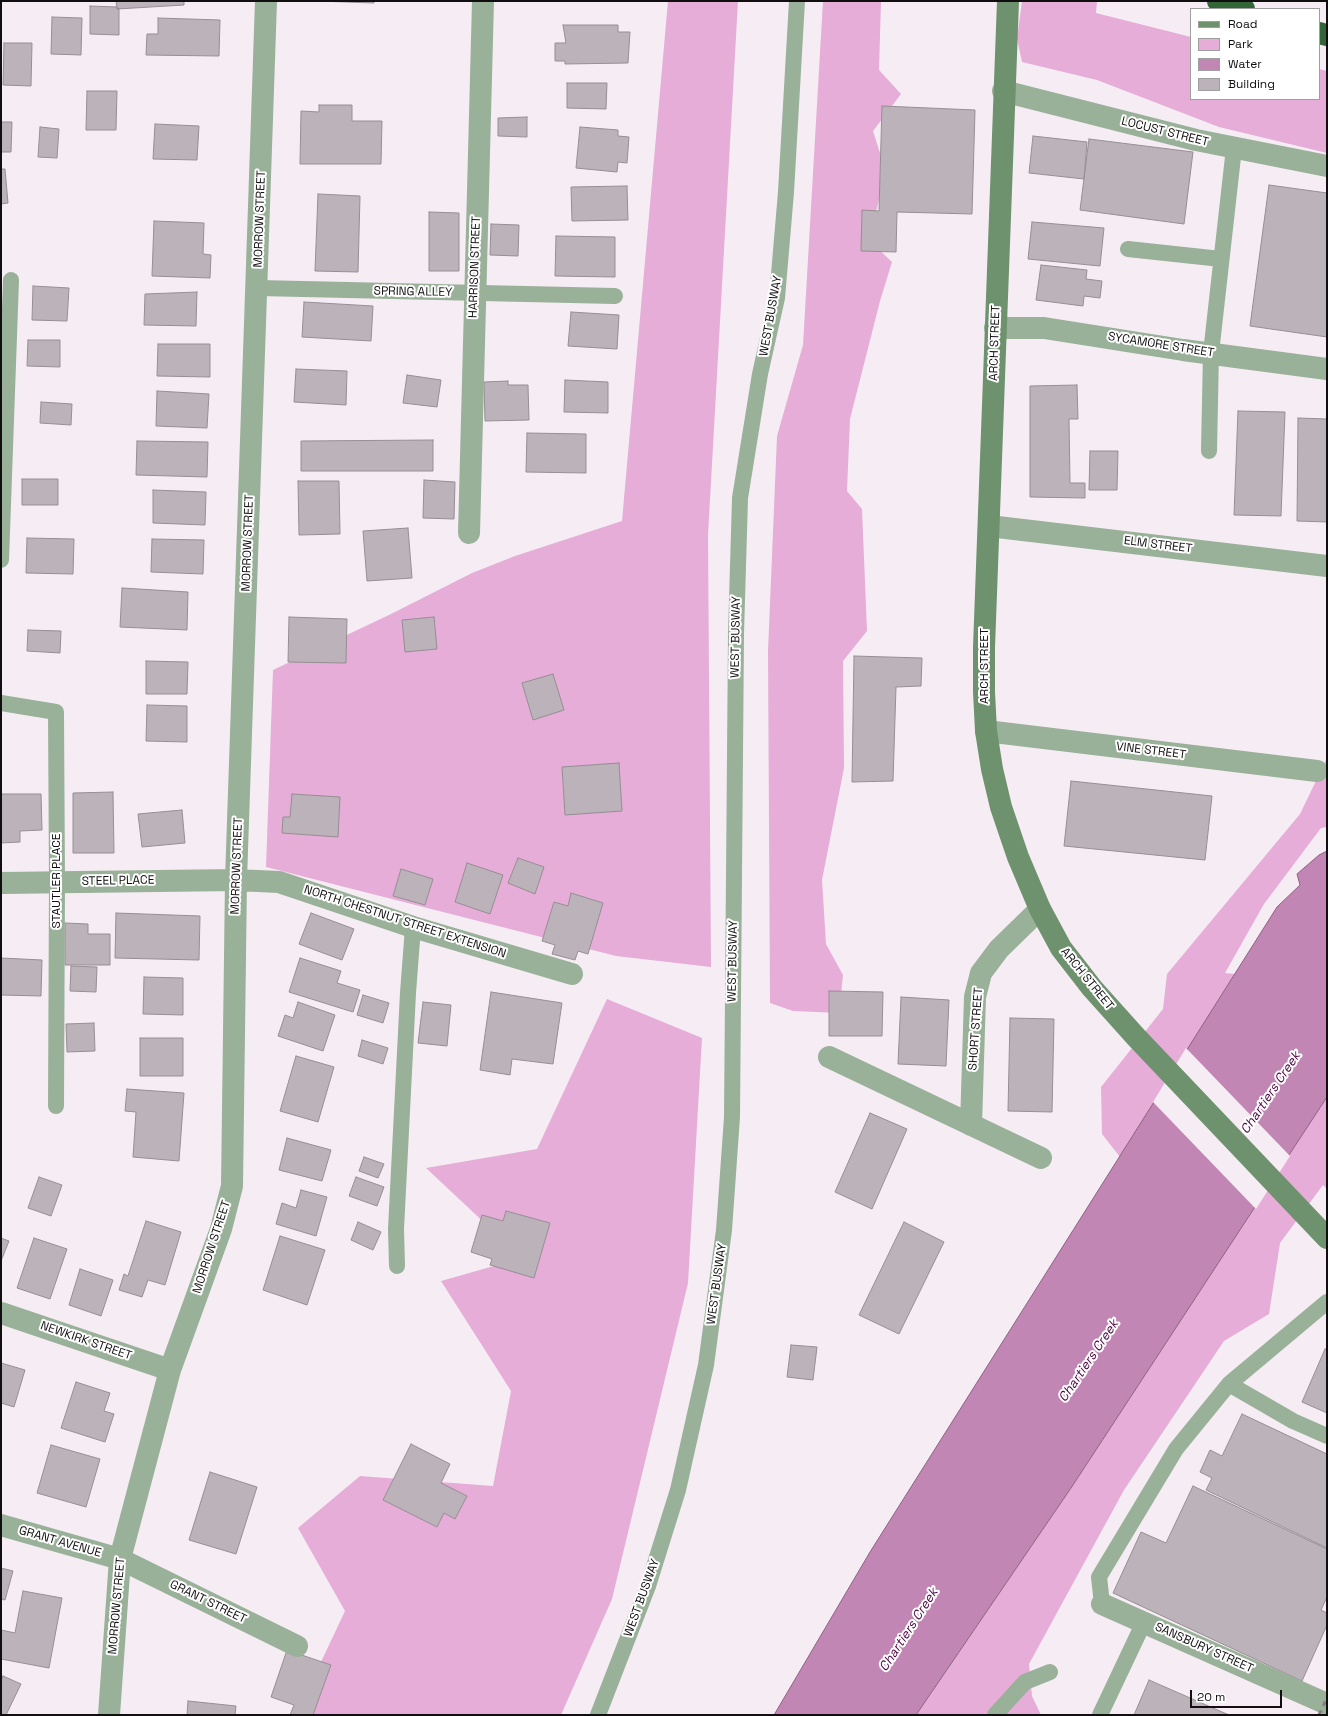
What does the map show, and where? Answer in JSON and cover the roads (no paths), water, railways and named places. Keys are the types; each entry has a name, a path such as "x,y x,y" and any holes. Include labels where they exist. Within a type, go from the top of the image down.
{"highway":[{"path":"1218,1 1241,8"}],"street":[{"name":"MORROW STREET","path":"108,1715 120,1559 170,1370 221,1229 232,1186 236,880 258,288 266,1"},
{"name":"HARRISON STREET","path":"469,533 474,294 483,1"},
{"name":"ARCH STREET","path":"1008,1 995,328 990,526 984,647 986,731 992,769 1001,807 1018,857 1040,909 1061,948 1092,988 1136,1037 1327,1238"},
{"name":"LOCUST STREET","path":"1004,91 1196,140 1327,166"},
{"name":"SYCAMORE STREET","path":"995,328 1044,328 1327,369"},
{"name":"ELM STREET","path":"990,526 1327,566"},
{"name":"VINE STREET","path":"986,731 1317,771"},
{"name":"STEEL PLACE","path":"1,883 236,880"},
{"name":"NORTH CHESTNUT STREET EXTENSION","path":"236,880 279,882 413,927 572,974"},
{"name":"SHORT STREET","path":"971,1125 975,997 981,973 999,949 1040,909"},
{"path":"829,1057 1041,1158"},
{"name":"NEWKIRK STREET","path":"1,1313 170,1370"},
{"name":"GRANT AVENUE","path":"1,1524 120,1559"},
{"name":"GRANT STREET","path":"120,1559 297,1646"},
{"name":"SANSBURY STREET","path":"1102,1604 1327,1704"}],"lane":[{"name":"WEST BUSWAY","path":"598,1715 648,1586 678,1490 706,1365 724,1230 732,1117 736,634 740,498 760,374 777,298 786,192 798,1"},
{"path":"1209,451 1211,353 1234,148"},
{"path":"1128,249 1221,259"},
{"path":"1,560 11,280"},
{"name":"SPRING ALLEY","path":"258,288 615,296"},
{"name":"STAUTLER PLACE","path":"1,703 56,712 56,1106"},
{"path":"397,1266 397,1205 413,927"},
{"path":"1102,1604 1099,1577 1176,1449 1229,1384 1327,1302"},
{"path":"1229,1384 1293,1421 1327,1436"},
{"path":"1100,1715 1144,1622"},
{"path":"995,1715 1025,1682 1050,1672"}],"water":[{"name":"Chartiers Creek","path":"1327,851 1327,1097 1071,1488 916,1715 774,1715 870,1552 1277,907 1300,885 1297,874 1319,855"}],"railway":[{"path":"1319,1715 1327,1698"}]}
